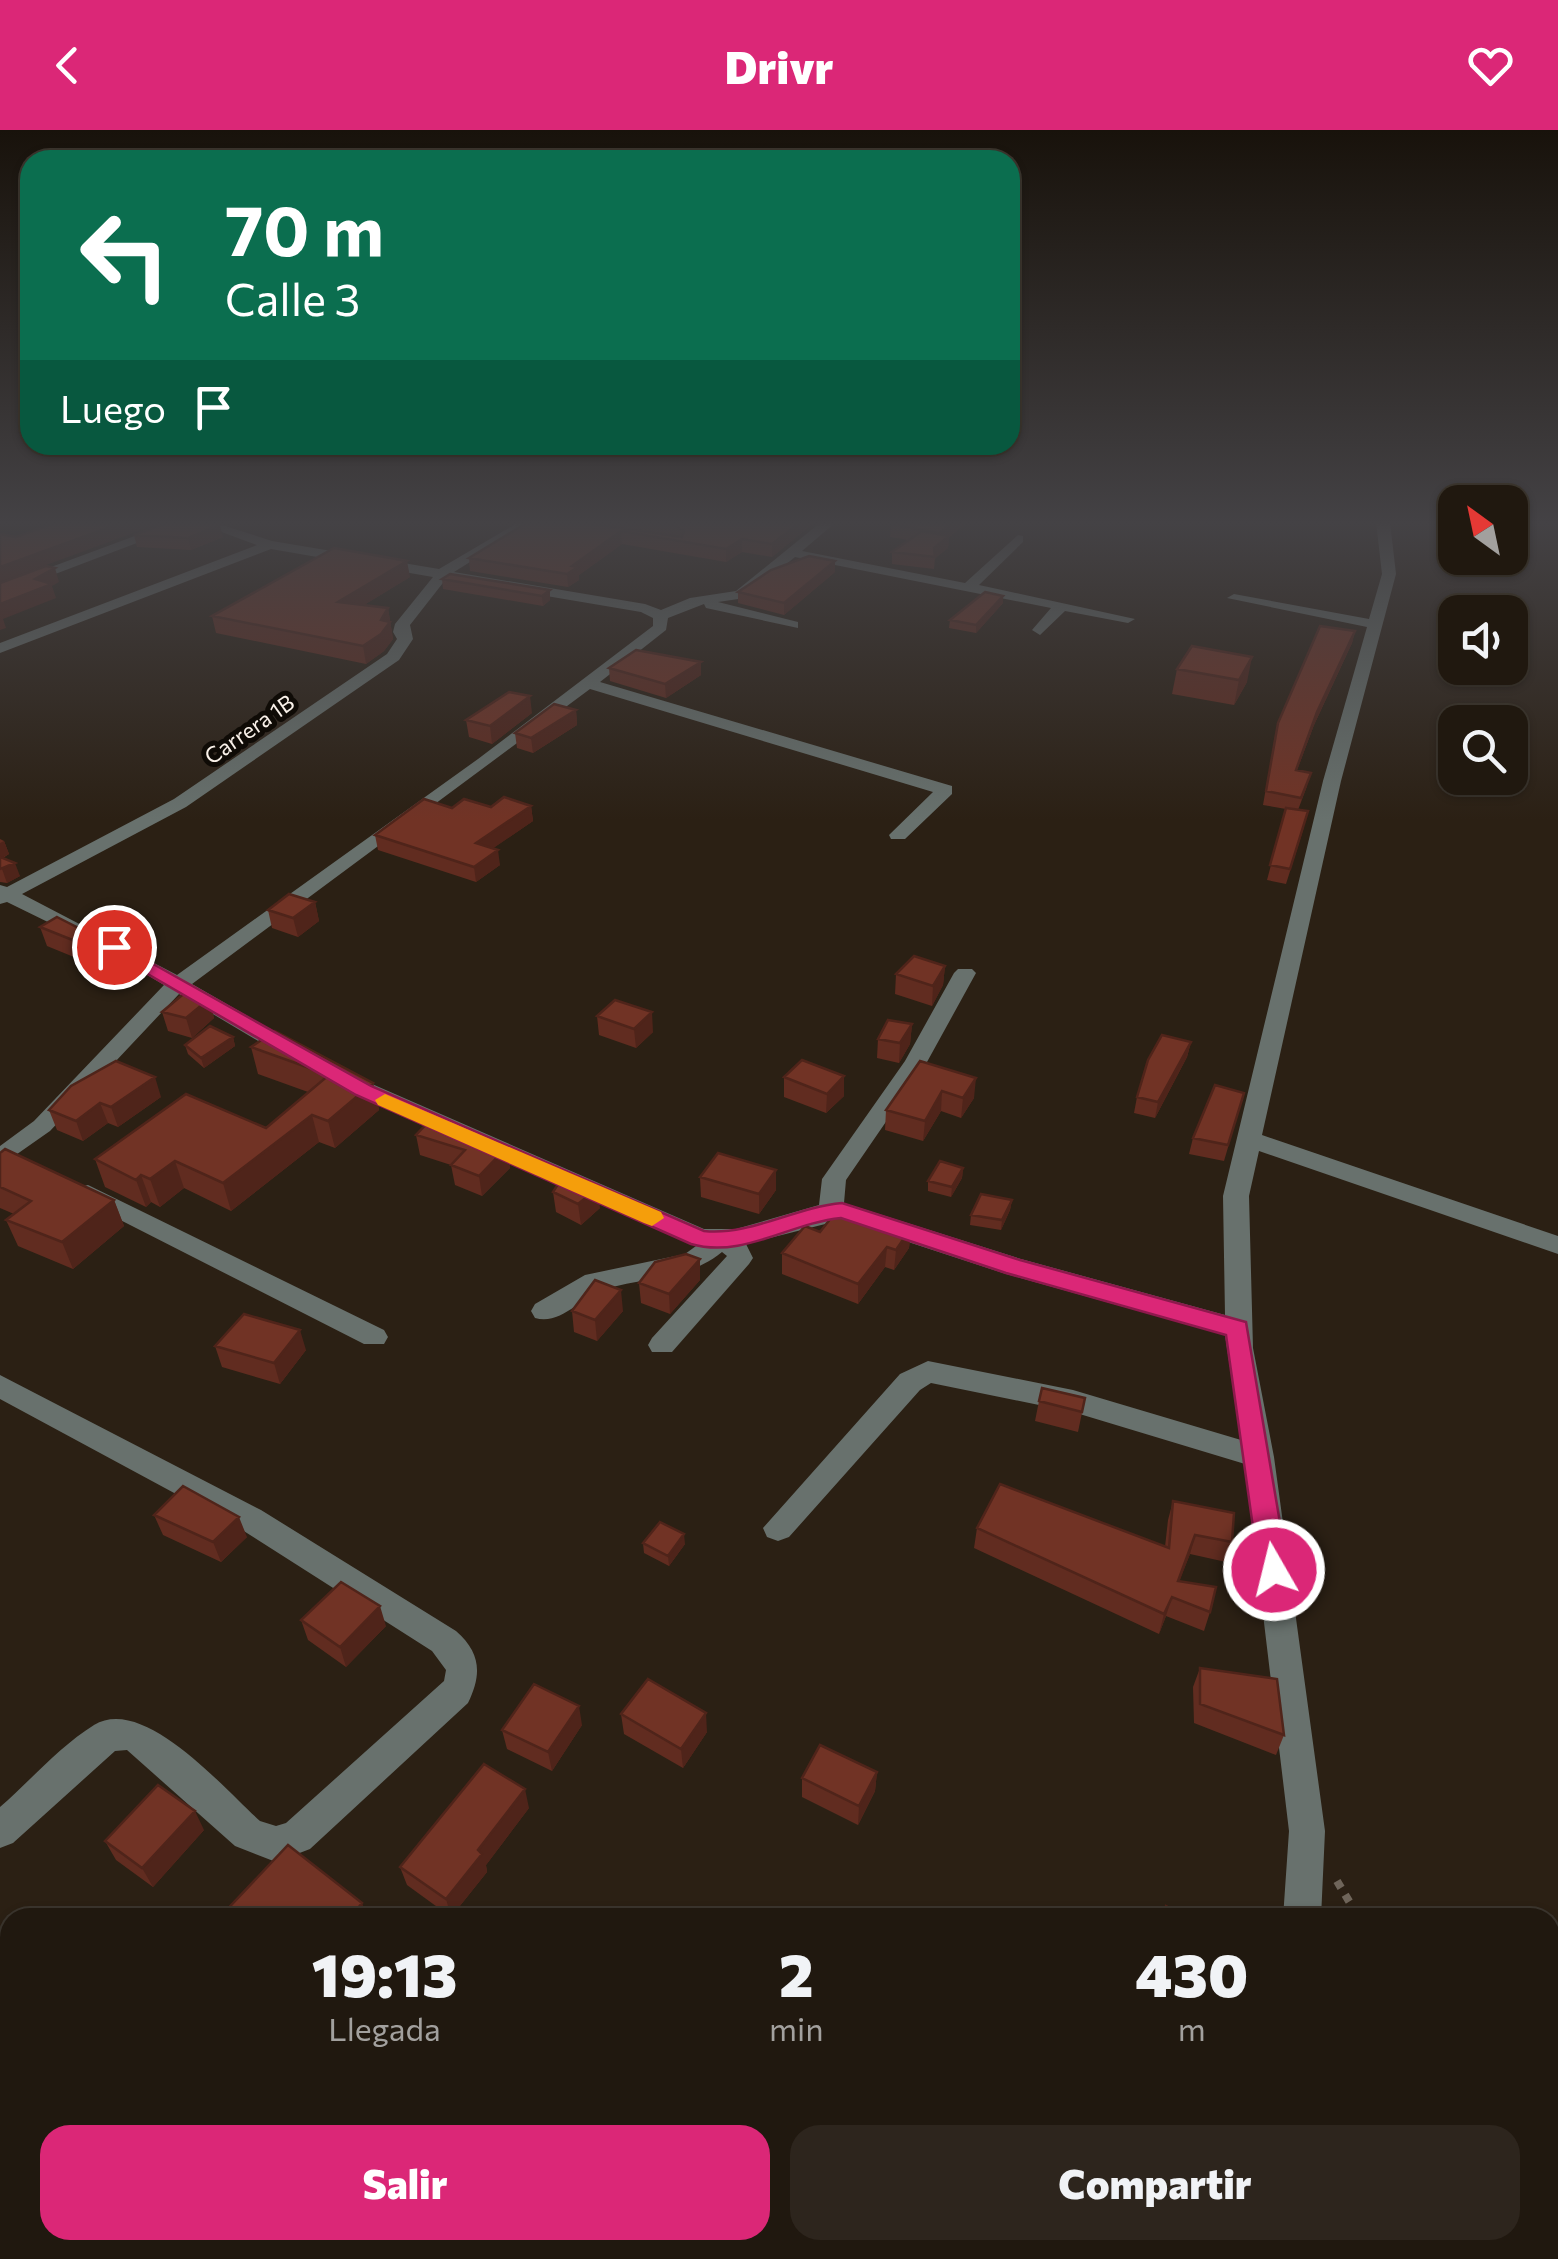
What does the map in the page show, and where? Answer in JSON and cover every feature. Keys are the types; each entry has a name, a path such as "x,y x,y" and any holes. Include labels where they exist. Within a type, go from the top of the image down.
{"street":[{"path":"0,648 70,621"},
{"name":"Carrera 1B","path":"3,894 180,804 392,657 406,639 405,621"},
{"path":"4,1155 42,1126 176,986 484,763 661,627 660,621"},
{"path":"779,621 794,625"},
{"path":"1040,630 1048,621"},
{"path":"1303,1908 1307,1831 1259,1458 1238,1329 1236,1196 1373,624 1359,621"},
{"path":"588,684 946,790 898,835"},
{"path":"3,894 114,947 322,1068 490,1147 739,1252 740,1258 662,1345"},
{"path":"831,1211 834,1180 916,1062 964,973"},
{"path":"1249,1138 1558,1245"},
{"path":"4,1155 51,1174 374,1338"},
{"path":"545,1311 594,1282 693,1262 722,1242 842,1210 1015,1267 1238,1329"},
{"path":"778,1528 910,1382 928,1372 1073,1401 1259,1458"},
{"path":"0,1386 250,1519 460,1653 464,1670 456,1692 297,1837 276,1844 248,1834 145,1741 127,1734 107,1736 0,1831"}],"building":[{"path":"239,621 390,622 363,646"},
{"path":"1320,626 1355,631 1317,712 1296,770 1311,773 1301,798 1266,791 1278,723"},
{"path":"1192,646 1252,657 1239,680 1177,669"},
{"path":"636,650 701,662 665,684 609,668"},
{"path":"509,692 530,696 490,726 466,720"},
{"path":"554,704 576,710 531,738 515,733"},
{"path":"504,797 531,806 476,843 498,850 474,867 375,835 424,799 452,808 464,799 491,807"},
{"path":"1286,808 1308,811 1290,869 1270,865"},
{"path":"0,857 15,863 0,869"},
{"path":"289,894 315,902 293,918 268,910"},
{"path":"57,917 92,935 80,943 40,927"},
{"path":"914,956 945,966 933,986 896,974"},
{"path":"187,991 209,999 186,1018 162,1012"},
{"path":"615,1000 652,1012 634,1029 597,1016"},
{"path":"888,1020 912,1024 900,1043 878,1039"},
{"path":"210,1026 233,1037 201,1058 185,1045"},
{"path":"275,1031 373,1083 328,1121 312,1115 223,1183 175,1161 150,1179 141,1175 136,1180 95,1159 186,1094 266,1128 329,1075 251,1047"},
{"path":"1162,1035 1191,1042 1158,1102 1137,1097 1148,1060"},
{"path":"802,1060 844,1076 827,1094 784,1077"},
{"path":"116,1061 155,1077 111,1107 100,1103 76,1121 49,1110 71,1086"},
{"path":"920,1061 976,1078 963,1098 942,1091 925,1121 886,1110"},
{"path":"1215,1085 1244,1093 1228,1145 1193,1138"},
{"path":"434,1116 506,1148 479,1176 451,1165 465,1150 416,1135"},
{"path":"5,1149 114,1200 62,1242 6,1220 31,1201 0,1187 0,1153"},
{"path":"718,1153 776,1170 759,1194 700,1177"},
{"path":"940,1161 963,1168 952,1187 928,1181"},
{"path":"565,1173 598,1188 578,1204 553,1192"},
{"path":"981,1194 1012,1200 1002,1220 971,1215"},
{"path":"842,1204 911,1228 896,1250 887,1247 858,1284 782,1253 805,1226 820,1232"},
{"path":"686,1254 700,1259 669,1294 639,1283 655,1262"},
{"path":"595,1280 621,1290 595,1320 572,1311"},
{"path":"244,1314 300,1330 274,1363 215,1346"},
{"path":"1042,1388 1085,1398 1082,1412 1039,1401"},
{"path":"1000,1484 1169,1548 1173,1501 1234,1513 1232,1542 1195,1535 1178,1581 1216,1587 1210,1612 1172,1597 1164,1614 977,1528"},
{"path":"183,1486 239,1517 213,1542 154,1515"},
{"path":"660,1522 684,1534 668,1556 643,1543"},
{"path":"341,1582 380,1606 340,1647 301,1620"},
{"path":"1200,1668 1277,1679 1284,1735 1200,1704"},
{"path":"648,1679 706,1713 681,1749 621,1714"},
{"path":"534,1684 579,1706 548,1752 502,1730"},
{"path":"820,1745 877,1772 859,1806 802,1778"},
{"path":"484,1764 525,1789 446,1899 400,1867"},
{"path":"158,1785 195,1811 142,1868 105,1841"},
{"path":"288,1845 362,1903 358,1908 228,1908"}],"slow traffic":[{"path":"385,1100 652,1218"}],"route":[{"path":"114,947 223,1013 364,1090 700,1238 726,1242 821,1212 842,1210 1015,1267 1238,1329 1274,1570"}]}
